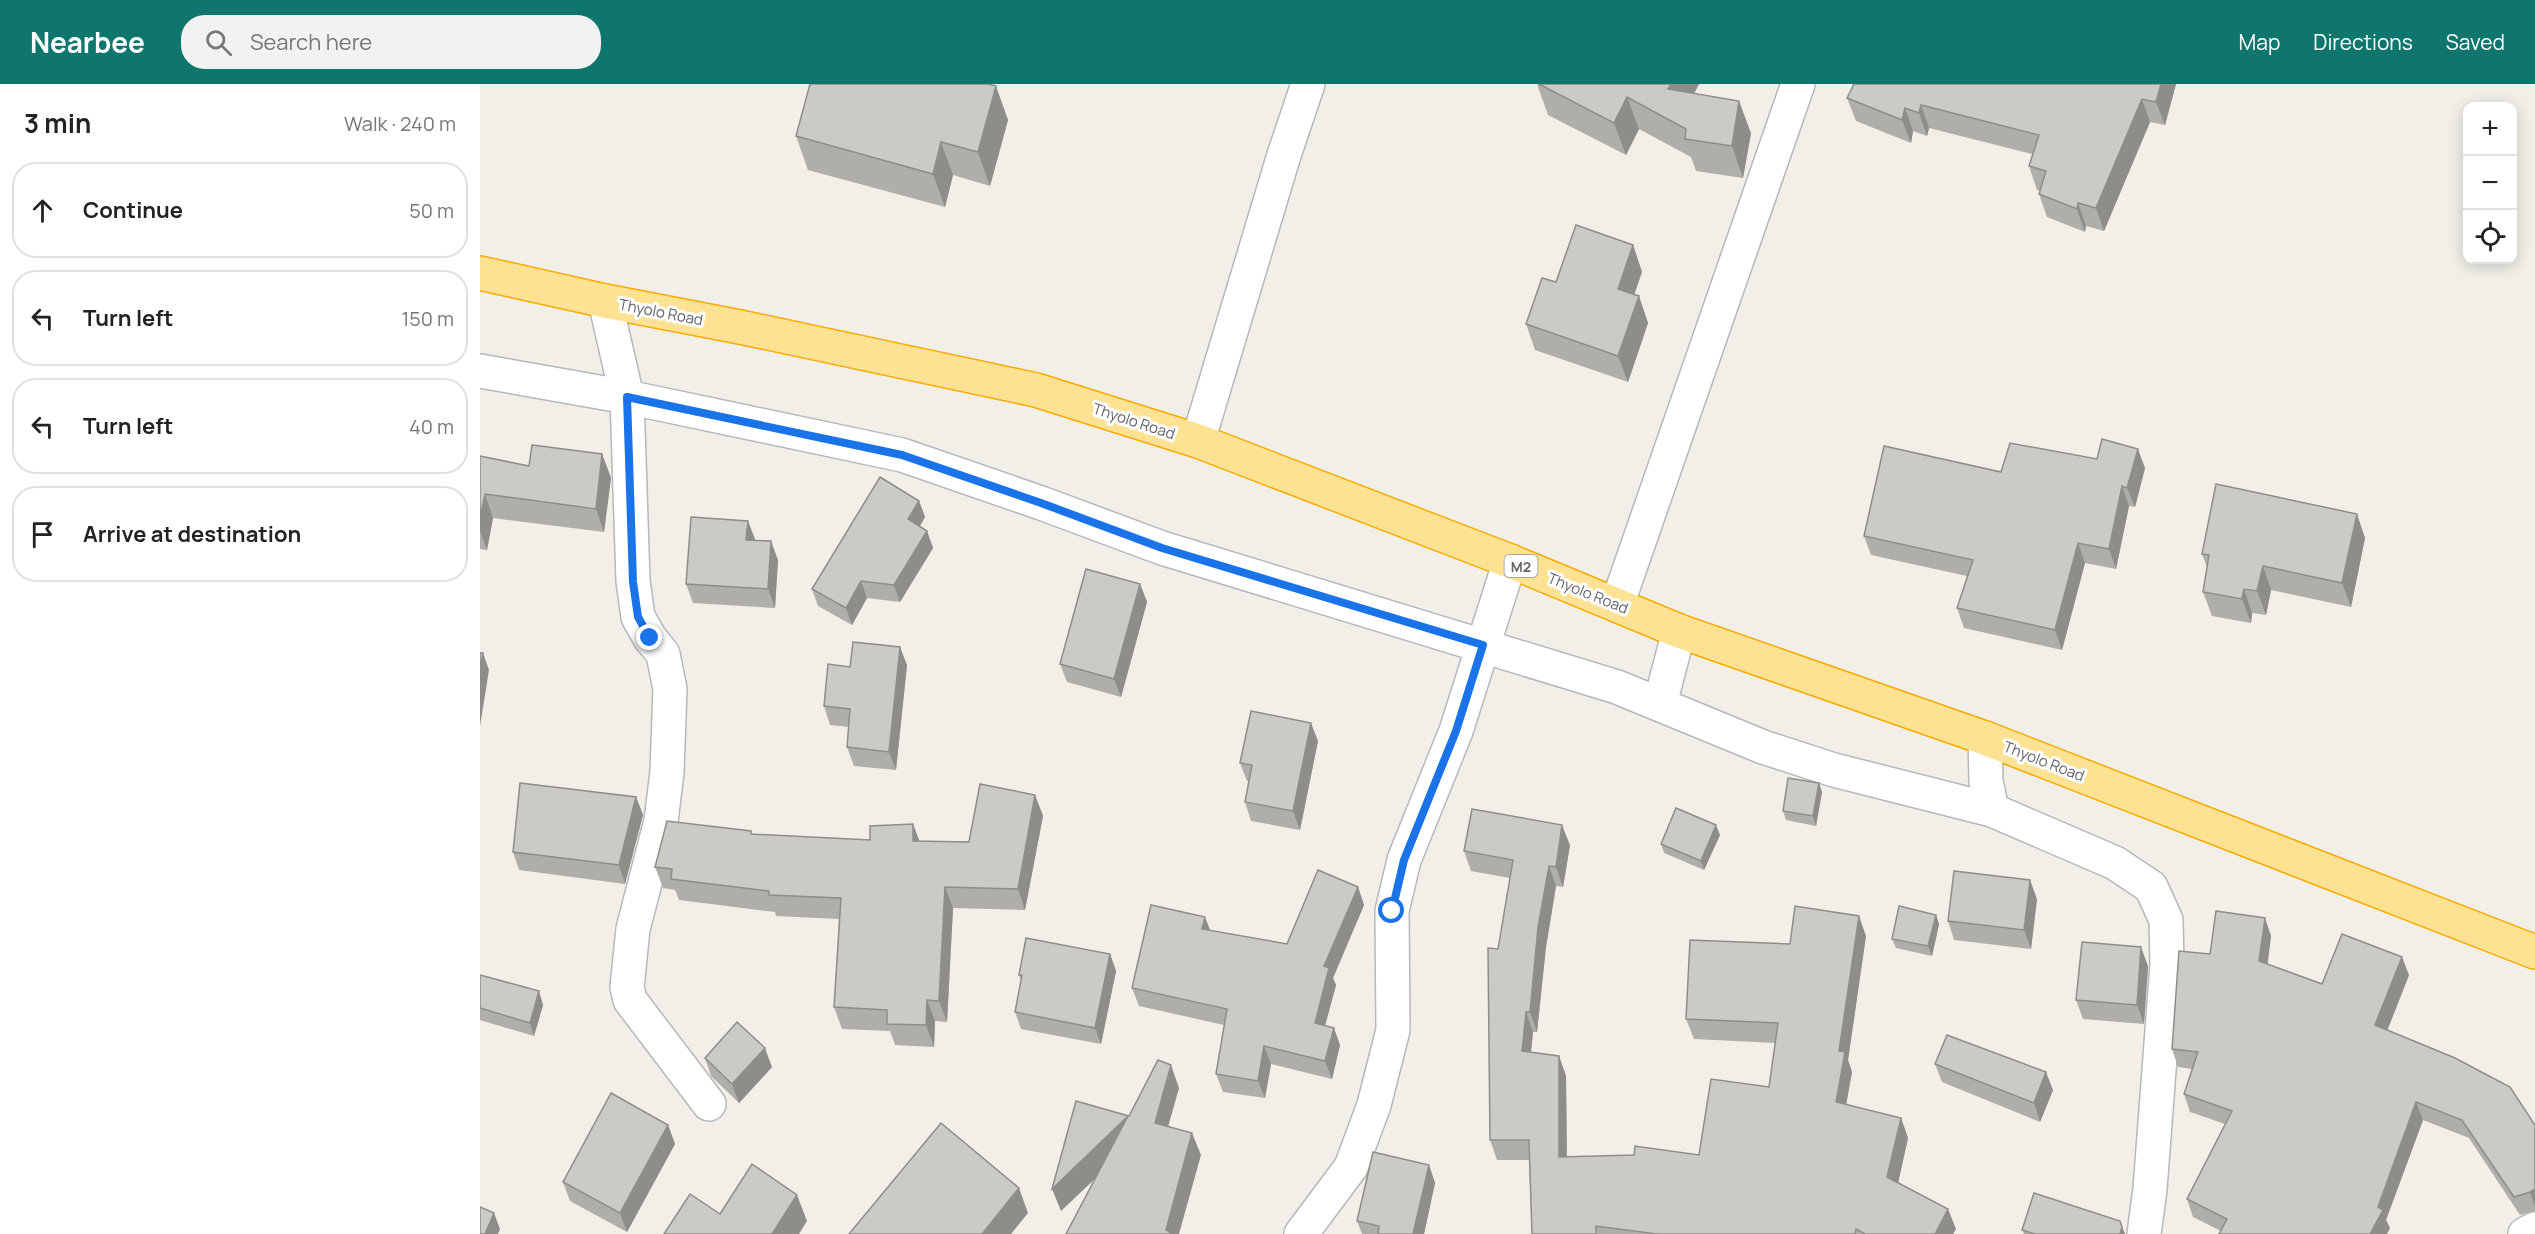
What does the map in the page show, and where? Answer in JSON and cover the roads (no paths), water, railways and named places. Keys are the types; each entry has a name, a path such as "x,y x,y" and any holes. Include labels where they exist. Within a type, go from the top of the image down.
{"highway":[{"name":"Thyolo Road","path":"480,273 1036,390 1198,441 1510,561 1679,630 1985,738 2535,952"}],"street":[{"path":"1198,441 1284,155 1308,84"},
{"path":"1617,605 1798,84"},
{"path":"605,301 627,397 633,582 638,617 650,638 663,654 670,688 667,772 661,821 633,929 627,987 630,1000 709,1104"},
{"path":"480,371 627,397 902,455 1162,548 1617,687 1763,747 1834,770 1992,810 2115,863 2151,887 2166,920 2167,965 2150,1189 2144,1234"},
{"path":"1300,1234 1351,1167 1374,1105 1393,1030 1392,911 1404,860 1456,731 1510,561"},
{"path":"1660,704 1679,630"},
{"path":"1985,738 1986,781 1992,810"},
{"path":"2525,1234 2535,1229"}]}
